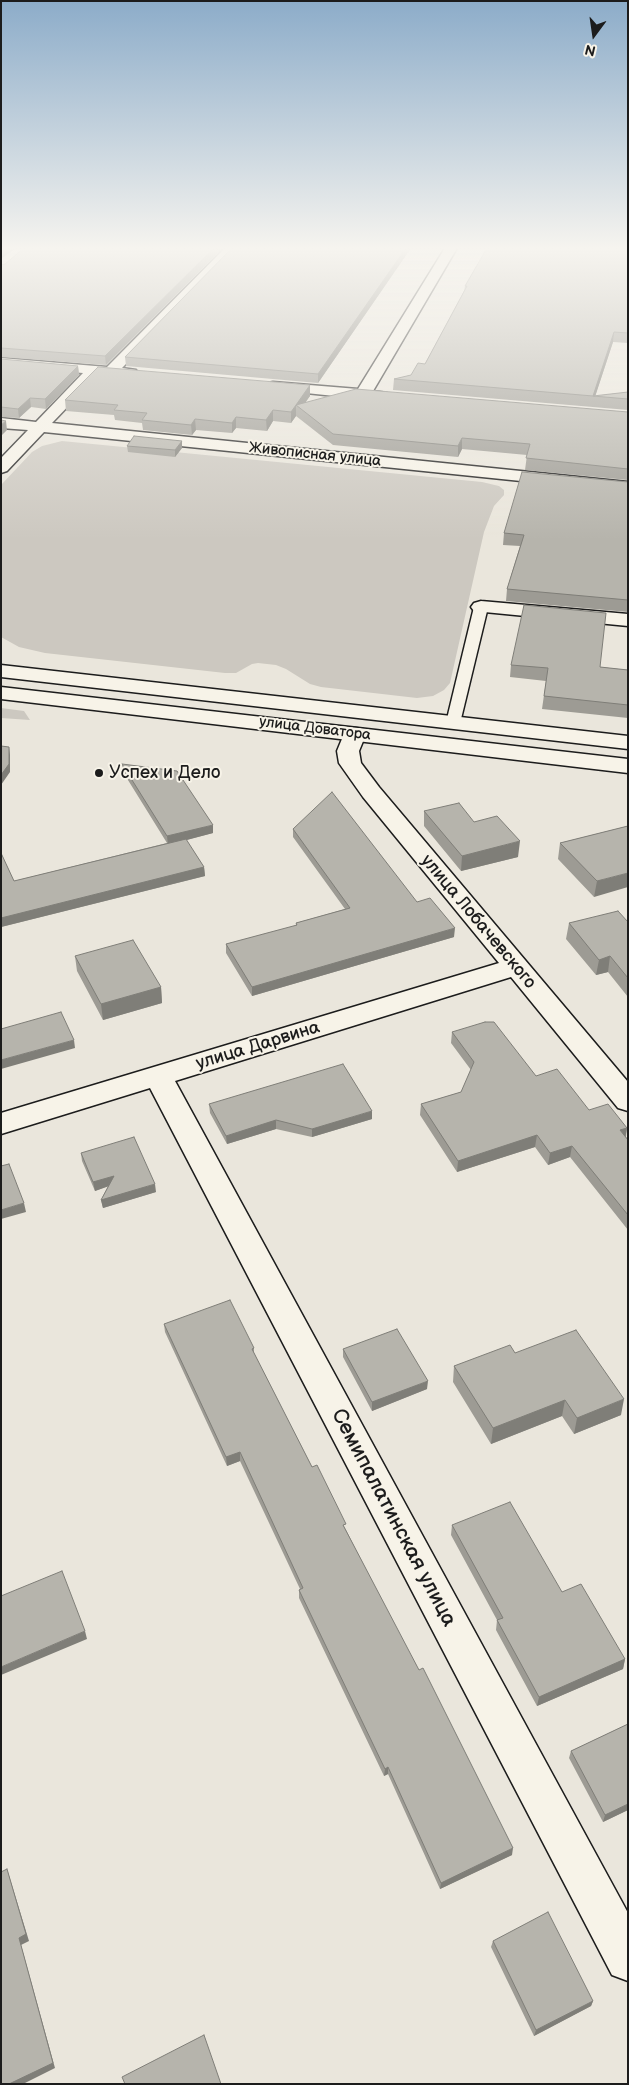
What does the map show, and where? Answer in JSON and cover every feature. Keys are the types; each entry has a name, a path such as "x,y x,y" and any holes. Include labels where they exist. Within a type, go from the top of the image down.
{"street":[{"path":"110,372 136,345"},
{"path":"363,394 392,345"},
{"path":"1,362 149,375"},
{"path":"1,468 94,370"},
{"path":"256,384 402,397"},
{"name":"Живописная улица","path":"1,423 628,486"},
{"path":"481,607 628,620"},
{"name":"улица Доватора","path":"1,671 628,743"},
{"name":"улица Доватора","path":"1,692 628,766"},
{"name":"улица Лобачевского","path":"355,734 348,751 350,763 371,792 628,1101"},
{"name":"улица Дарвина","path":"1,1124 515,967"},
{"name":"Семипалатинская улица","path":"158,1076 628,1959"}],"lane":[{"path":"453,723 481,607"}],"shaded area":[{"path":"62,441 482,482 499,486 504,490 504,495 494,506 484,532 450,683 444,690 433,696 417,698 321,687 310,684 276,665 258,663 252,664 236,673 225,673 45,653 19,647 1,637 1,485 32,452 42,446"},
{"path":"1,708 24,711 30,720 1,718"}],"building":[{"path":"1,345 116,345 105,356 1,348"},
{"path":"136,345 338,345 318,374 125,357"},
{"path":"435,345 610,345 593,396 628,392 628,399 394,379 411,375 418,363 425,364"},
{"path":"1,359 78,366 45,399 30,398 18,409 1,407"},
{"path":"98,367 310,385 291,412 273,410 266,420 236,417 232,423 195,419 191,425 142,420 147,413 114,410 118,405 65,400"},
{"path":"356,389 628,412 628,469 526,458 530,444 462,438 458,446 333,434 296,405"},
{"path":"134,436 182,441 175,450 127,446"},
{"path":"522,472 628,482 628,600 507,589 524,535 504,533"},
{"path":"524,605 606,613 600,667 628,670 628,705 544,696 548,668 511,665"},
{"path":"1,746 9,747 9,764 1,775"},
{"path":"122,764 177,771 213,825 167,836"},
{"path":"332,792 417,902 430,898 455,928 252,987 226,944 297,925 296,923 350,908 293,829"},
{"path":"459,803 474,822 497,816 520,841 462,856 424,811"},
{"path":"628,826 628,873 597,881 560,843"},
{"path":"186,839 204,867 1,918 1,853 14,881"},
{"path":"618,911 628,922 628,978 610,956 599,960 569,923"},
{"path":"133,940 161,987 101,1004 75,956"},
{"path":"61,1012 74,1040 1,1060 1,1029"},
{"path":"485,1022 494,1022 536,1076 557,1069 589,1110 608,1104 627,1128 620,1130 628,1140 628,1215 572,1146 550,1153 537,1135 458,1161 421,1104 461,1092 474,1062 452,1032"},
{"path":"343,1064 372,1111 312,1129 276,1120 226,1136 209,1104"},
{"path":"134,1137 155,1184 101,1200 114,1176 93,1182 81,1153"},
{"path":"9,1164 24,1203 1,1210 1,1166"},
{"path":"230,1300 254,1348 252,1349 312,1467 317,1465 346,1524 343,1525 419,1670 423,1668 513,1848 441,1883 388,1767 385,1769 299,1590 303,1588 240,1452 226,1457 164,1324"},
{"path":"397,1329 428,1381 372,1402 343,1349"},
{"path":"576,1330 624,1399 577,1418 565,1400 493,1428 454,1366 510,1345 515,1353"},
{"path":"510,1502 562,1592 581,1584 625,1659 539,1697 497,1620 503,1618 452,1525"},
{"path":"62,1571 85,1631 1,1667 1,1596"},
{"path":"628,1724 628,1804 605,1815 571,1751"},
{"path":"7,1869 26,1934 19,1938 53,2063 9,2084 1,2084 1,1872"},
{"path":"548,1912 593,2001 536,2030 493,1941"},
{"path":"204,2035 221,2084 125,2084 122,2077"}],"place":[{"name":"Успех и Дело","path":"99,773"}]}
